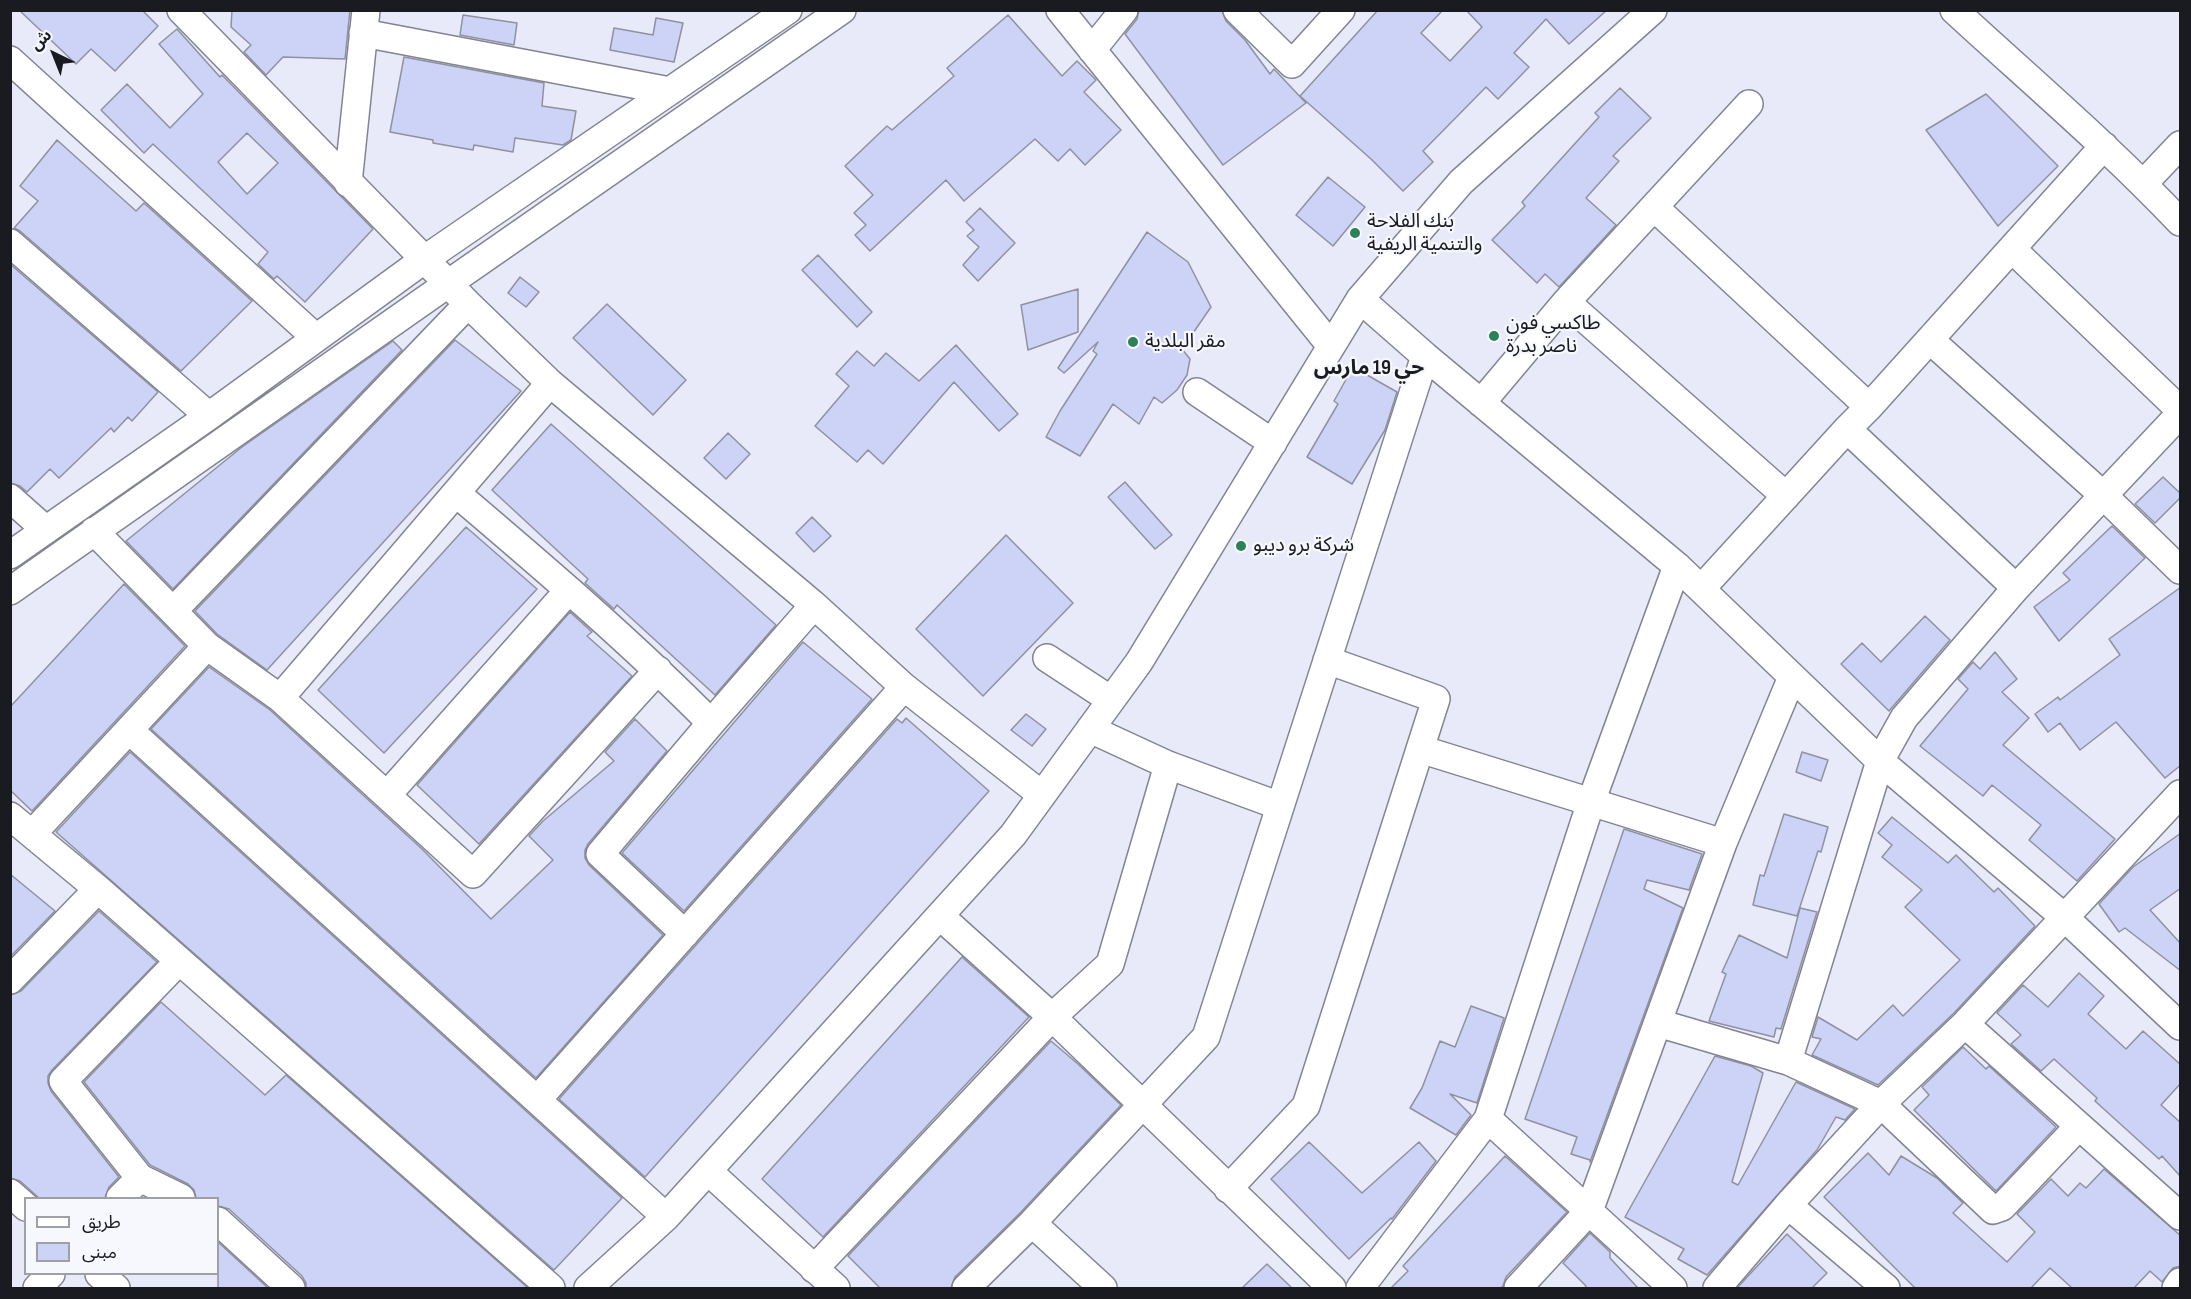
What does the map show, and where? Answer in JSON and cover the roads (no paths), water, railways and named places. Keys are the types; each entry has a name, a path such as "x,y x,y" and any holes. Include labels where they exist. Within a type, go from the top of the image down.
{"street":[{"path":"181,10 348,183 550,383 814,605 904,687 1042,795"},
{"path":"10,555 209,416 425,259 788,10"},
{"path":"10,591 842,10"},
{"path":"1060,10 1331,346"},
{"path":"1092,50 1124,10"},
{"path":"1237,10 1292,64 1341,10"},
{"path":"588,1288 666,1217 1013,835 1139,662 1360,299 1461,182 1653,10"},
{"path":"1954,10 2144,183 2181,222"},
{"path":"348,183 365,22 670,91"},
{"path":"10,60 315,337"},
{"path":"1481,403 1566,303 1749,104"},
{"path":"2144,183 2181,145"},
{"path":"1701,589 1846,429 1869,408 2104,146"},
{"path":"1654,207 1869,408"},
{"path":"10,243 209,416"},
{"path":"1788,1061 1880,761 1904,718 2016,588 2181,412 2012,249"},
{"path":"1360,299 1677,566 1880,761 2064,917 2176,1016"},
{"path":"1566,303 1786,496"},
{"path":"173,611 468,304"},
{"path":"1930,340 2104,495 2181,570"},
{"path":"966,1288 1032,1223 1206,1037 1425,356"},
{"path":"280,698 550,383"},
{"path":"1197,392 1273,443"},
{"path":"1846,429 2016,588"},
{"path":"456,493 658,670 711,723"},
{"path":"10,498 46,530"},
{"path":"94,531 207,646 280,698 388,794 473,874 658,670"},
{"path":"1359,1288 1488,1119 1591,802 1677,566"},
{"path":"388,794 569,590"},
{"path":"685,934 600,854 814,605"},
{"path":"32,834 207,646"},
{"path":"1047,658 1111,700"},
{"path":"1228,1189 1306,1106 1436,699 1327,660"},
{"path":"1518,1288 1589,1211 1723,843 1792,677"},
{"path":"537,1100 904,687"},
{"path":"1090,729 1168,765 1280,806"},
{"path":"129,730 666,1217"},
{"path":"1420,748 1723,843"},
{"path":"814,1269 1052,1017 1110,964 1168,765"},
{"path":"1717,1288 1788,1205 1881,1104 1965,1024 2181,794"},
{"path":"10,816 98,889 178,962 551,1288"},
{"path":"10,980 98,889"},
{"path":"940,916 1052,1017 1332,1288"},
{"path":"178,962 63,1082 140,1178 179,1197"},
{"path":"1658,1023 1788,1061 1881,1104 1993,1210 2002,1207 2079,1126"},
{"path":"1965,1024 2181,1216"},
{"path":"1488,1119 1673,1288"},
{"path":"708,1171 836,1288"},
{"path":"121,1197 140,1178"},
{"path":"10,1193 24,1205"},
{"path":"1788,1205 1886,1288"},
{"path":"219,1222 290,1288"},
{"path":"1032,1223 1104,1288"},
{"path":"37,1288 50,1275"},
{"path":"100,1275 116,1288"},
{"path":"2176,1288 2181,1282"}],"place":[{"name":"بنك الفلاحة والتنمية الريفية","path":"1355,233"},
{"name":"طاكسي فون ناصر بدرة","path":"1494,336"},
{"name":"مقر البلدية","path":"1133,342"},
{"name":"شركة برو ديبو","path":"1241,546"}],"district":[{"name":"حي 19 مارس","path":"1369,369"}]}
